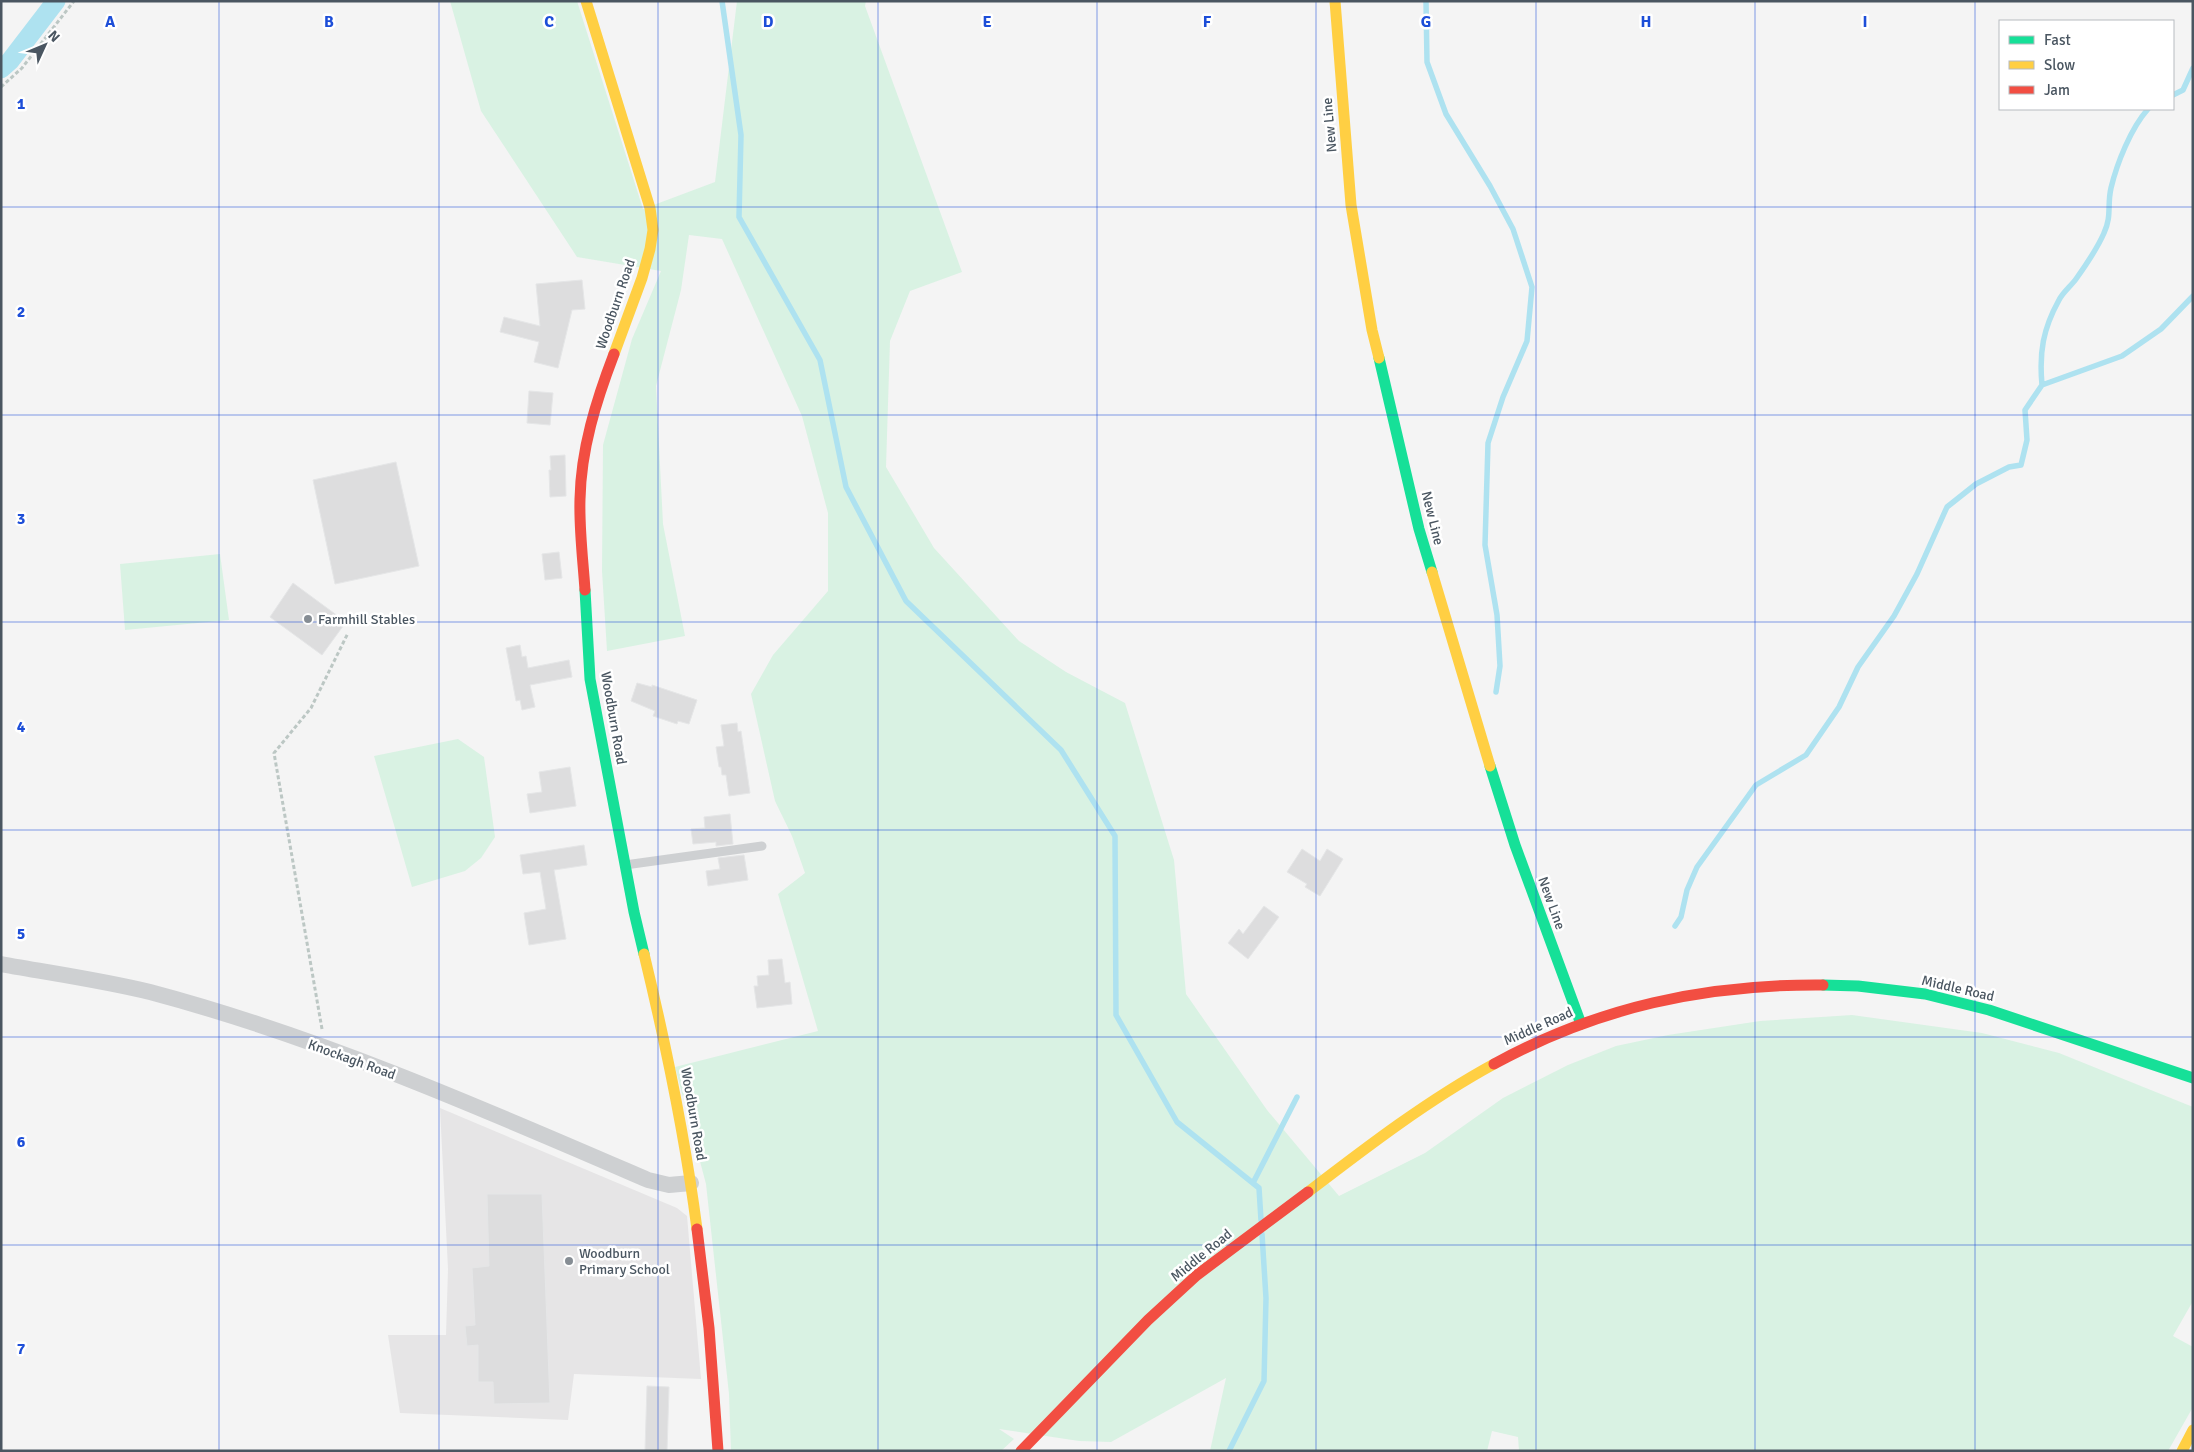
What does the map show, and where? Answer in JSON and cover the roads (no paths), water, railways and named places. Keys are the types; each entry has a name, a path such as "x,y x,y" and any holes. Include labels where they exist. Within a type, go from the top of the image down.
{"main road":[{"name":"Woodburn Road","path":"586,1 650,208 653,230 642,278 591,421 581,474 580,499 590,679 634,912 671,1068 691,1183 709,1328 718,1451"},
{"name":"New Line","path":"1335,1 1351,205 1372,330 1419,528 1515,845 1581,1024"},
{"name":"Middle Road","path":"1021,1451 1148,1320 1198,1275 1337,1169 1454,1086 1525,1047 1553,1034 1641,1004 1709,991 1794,985 1858,986 1925,994 1989,1010 2193,1078"},
{"path":"2182,1451 2193,1430"}],"street":[{"name":"Knockagh Road","path":"1,964 149,992 325,1048 462,1100 648,1180 669,1185 691,1183"}],"lane":[{"path":"625,865 762,846"}],"waterway":[{"path":"1,69 10,61 56,1"},
{"path":"722,1 741,135 739,217 820,360 846,487 906,601 1061,750 1115,836 1116,1015 1177,1122 1259,1188 1261,1220"},
{"path":"1426,1 1427,62 1446,114 1490,186 1513,229 1532,287 1527,341 1503,397 1488,443 1485,545 1497,615 1500,666 1496,692"},
{"path":"2174,94 2183,90 2193,68"},
{"path":"2042,385 2041,362 2043,341 2049,321 2061,297 2084,268 2104,233 2109,216 2111,188 2117,168 2130,136 2147,110"},
{"path":"1675,926 1681,917 1687,890 1697,867 1756,785 1806,755 1839,707 1858,667 1894,616 1917,574 1947,507 1976,484 2009,467 2021,465 2027,440 2025,410 2042,385 2122,356 2161,329 2193,296"},
{"path":"1253,1183 1297,1097"},
{"path":"1229,1451 1264,1381 1266,1298 1262,1234"}],"place":[{"name":"Farmhill Stables","path":"308,619"},
{"name":"Woodburn Primary School","path":"569,1261"}]}
